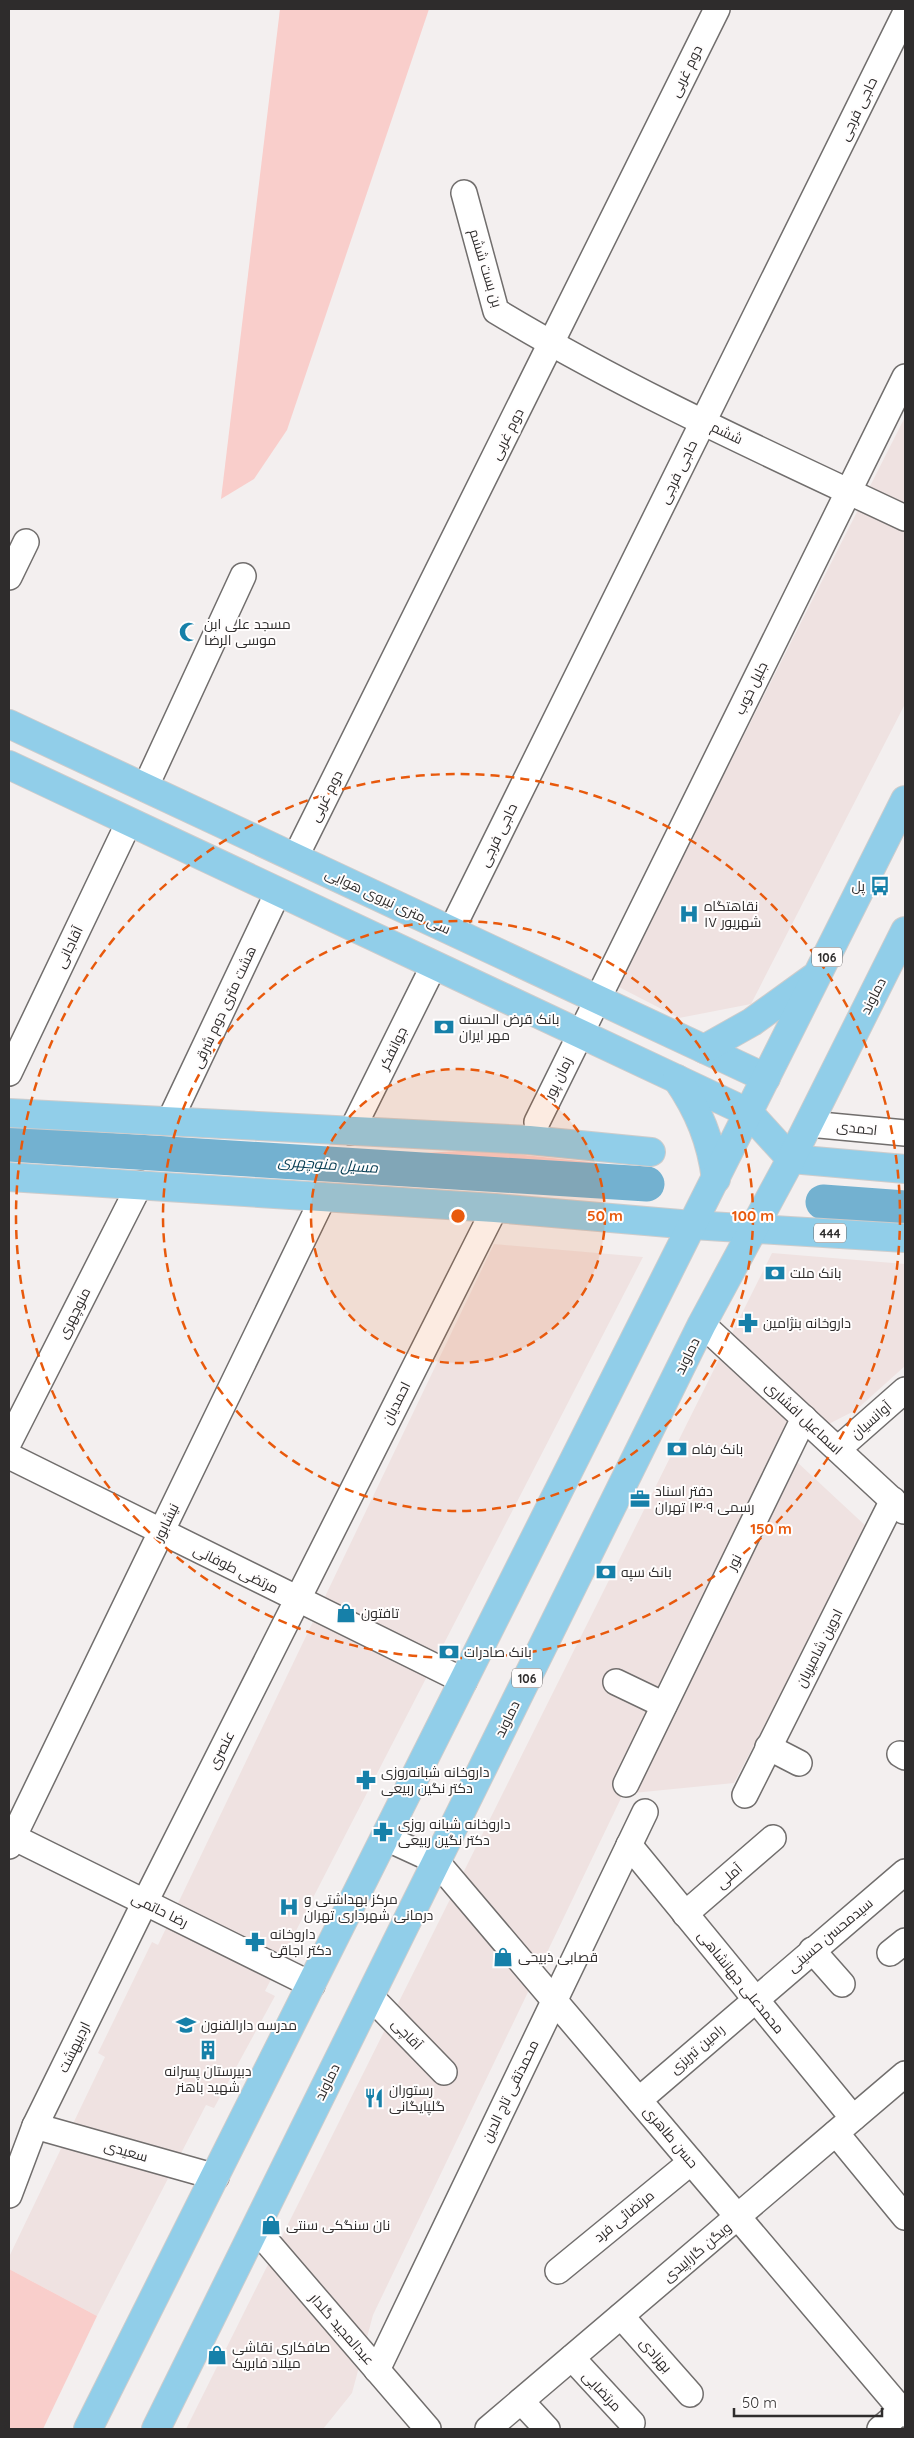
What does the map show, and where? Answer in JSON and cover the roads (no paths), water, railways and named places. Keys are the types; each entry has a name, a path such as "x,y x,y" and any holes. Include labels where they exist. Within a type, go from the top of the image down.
{"main road":[{"name":"سی متری نیروی هوایی","path":"9,724 766,1078"},
{"path":"9,765 749,1113 791,1159 905,1169"},
{"name":"106","path":"88,2429 905,800"},
{"name":"دماوند","path":"156,2429 702,1324 791,1159 905,932"},
{"path":"704,1049 752,1022 818,974"},
{"path":"677,1080 694,1104 704,1126 712,1148 716,1178"},
{"path":"9,1113 351,1132 533,1131 651,1152"},
{"path":"9,1177 495,1208 692,1225 755,1228"},
{"name":"444","path":"755,1228 905,1238"}],"street":[{"name":"دوم غربی","path":"295,858 552,344 716,9"},
{"name":"حاجی فرجی","path":"451,930 905,14"},
{"name":"بن بست ششم","path":"464,193 496,311 552,344"},
{"name":"ششم","path":"552,344 703,422 905,518"},
{"name":"جلیل خوب","path":"580,1033 905,377"},
{"path":"9,577 26,542"},
{"path":"145,788 243,576"},
{"name":"آقاجانی","path":"9,1073 129,822"},
{"name":"هشت متری دوم شرقی","path":"170,1122 278,892"},
{"name":"جوانفکر","path":"351,1132 434,965"},
{"name":"زمان پور","path":"533,1131 580,1033"},
{"name":"احمدی","path":"809,1124 905,1133"},
{"name":"منوچهری","path":"9,1442 140,1184"},
{"name":"نیشابور","path":"10,1839 323,1198"},
{"name":"احمدیان","path":"298,1599 495,1208"},
{"name":"اسماعیل افشاری","path":"702,1324 899,1506"},
{"name":"آوانسیان","path":"838,1449 905,1390"},
{"name":"نور","path":"626,1784 804,1418"},
{"name":"مرتضی طوفانی","path":"9,1456 464,1681"},
{"name":"ادوین شامیریان","path":"744,1795 768,1747 899,1506"},
{"name":"عنصری","path":"145,1902 298,1599"},
{"path":"616,1682 664,1705"},
{"path":"768,1747 799,1763"},
{"name":"محمدتقی تاج الدین","path":"377,2370 645,1812"},
{"path":"386,1838 436,1861"},
{"name":"آملی","path":"685,1914 773,1838"},
{"name":"رضا حاتمی","path":"10,1839 145,1902 312,1985"},
{"name":"محمدعلی جهانشاهی","path":"629,1845 755,1999 845,2126 905,2217"},
{"name":"حسن طاهری","path":"436,1861 904,2411"},
{"name":"سیدمحسن حسینی","path":"755,1999 905,1872"},
{"name":"اردیبهشت","path":"9,2195 36,2126 145,1902"},
{"path":"812,1950 842,1984"},
{"name":"آقاچی","path":"370,1996 444,2072"},
{"name":"رامین تبریزی","path":"639,2100 755,1999"},
{"name":"ویگن گاراپیدی","path":"488,2429 905,2074"},
{"name":"سعیدی","path":"36,2126 216,2177"},
{"name":"مرتضائی فرد","path":"558,2271 691,2162"},
{"name":"عبدالمجید گلدار","path":"255,2228 428,2429"},
{"name":"بهزادی","path":"621,2316 690,2394"},
{"name":"مرتضایی","path":"572,2358 632,2423"},
{"path":"521,2402 547,2429"},
{"path":"880,2429 904,2411"}],"waterway":[{"name":"مسیل منوچهری","path":"9,1144 647,1184"},
{"path":"823,1202 905,1208"}],"place":[{"name":"مسجد علی ابن موسی الرضا","path":"189,632"},
{"name":"پل","path":"880,886"},
{"name":"نقاهتگاه ۱۷ شهریور","path":"689,914"},
{"name":"بانک قرض الحسنه مهر ایران","path":"444,1027"},
{"name":"بانک ملت","path":"775,1273"},
{"name":"داروخانه بنژامین","path":"748,1323"},
{"name":"بانک رفاه","path":"677,1449"},
{"name":"دفتر اسناد رسمی ۱۴۰۹ تهران","path":"640,1499"},
{"name":"بانک سپه","path":"606,1572"},
{"name":"تافتون","path":"346,1613"},
{"name":"بانک صادرات","path":"449,1652"},
{"name":"داروخانه شبانه‌روزی دکتر نگین ربیعی","path":"366,1780"},
{"name":"داروخانه شبانه روزی دکتر نگین ربیعی","path":"383,1832"},
{"name":"مرکز بهداشتی و درمانی شهرداری تهران","path":"289,1907"},
{"name":"داروخانه دکتر اجاقی","path":"255,1942"},
{"name":"قصابی ذبیحی","path":"503,1957"},
{"name":"مدرسه دارالفنون","path":"186,2025"},
{"name":"دبیرستان پسرانه شهید باهنر","path":"208,2050"},
{"name":"رستوران گلپایگانی","path":"374,2098"},
{"name":"نان سنگکی سنتی","path":"271,2225"},
{"name":"صافکاری نقاشی میلاد فابریک","path":"217,2355"}]}
